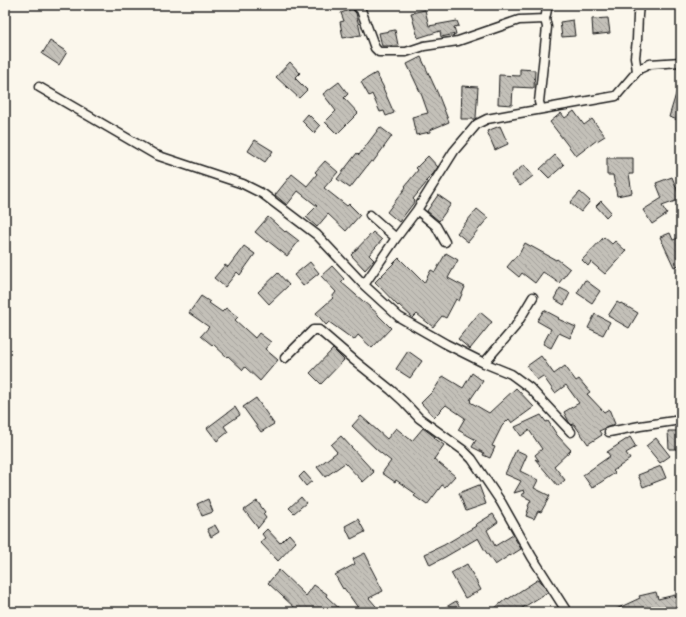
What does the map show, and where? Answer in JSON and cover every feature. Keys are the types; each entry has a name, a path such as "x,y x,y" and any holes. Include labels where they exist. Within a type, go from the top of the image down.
{"street":[{"path":"356,5 361,10 375,48 379,52 406,52 424,46 458,42 519,20 545,19"},
{"path":"541,109 539,102 547,26 545,19 548,5"},
{"path":"637,71 635,57 639,5"},
{"path":"364,285 417,210 454,151 477,124 487,119 616,96 639,69 650,64 681,62"},
{"path":"39,87 156,155 243,184 263,194 317,235 364,285 399,317 446,344 484,363 511,374 530,388 571,432"},
{"path":"417,210 436,226 445,242"},
{"path":"370,215 396,238"},
{"path":"484,363 515,327 534,298"},
{"path":"285,358 313,330 319,330 391,390 419,418 463,450 472,459 501,502 532,557 567,612"},
{"path":"609,432 681,420"}],"building":[{"path":"352,9 356,13 361,35 343,38 340,22 344,21 341,13"},
{"path":"425,10 429,26 457,21 459,26 454,27 456,34 441,37 440,31 418,38 411,13"},
{"path":"608,18 610,33 593,35 592,19"},
{"path":"573,20 575,36 562,37 560,22"},
{"path":"395,30 398,45 382,46 379,33"},
{"path":"50,41 67,52 59,65 42,54"},
{"path":"421,57 449,122 430,130 430,132 416,135 412,117 428,113 407,64"},
{"path":"290,62 300,73 295,78 307,90 299,98 276,77"},
{"path":"520,69 535,70 534,88 513,87 512,105 498,104 499,75 520,76"},
{"path":"376,73 394,113 386,116 384,111 380,112 372,94 369,96 361,82"},
{"path":"339,82 348,94 344,98 358,113 337,134 325,122 336,111 323,94"},
{"path":"679,84 681,84 681,121 669,117"},
{"path":"462,86 478,87 475,119 461,119"},
{"path":"574,111 584,125 592,119 605,136 597,140 576,156 550,122 561,113 565,118"},
{"path":"308,114 320,126 314,133 302,121"},
{"path":"500,126 508,144 495,150 487,131"},
{"path":"380,127 392,136 373,162 371,161 350,188 337,179 357,153 359,155"},
{"path":"255,140 273,151 265,162 248,151"},
{"path":"555,155 564,165 549,178 540,169"},
{"path":"428,156 438,167 413,199 415,201 399,222 387,212 418,170 416,168"},
{"path":"607,158 633,158 633,174 629,174 632,193 617,196 613,175 607,175"},
{"path":"325,161 338,172 324,188 347,206 349,204 360,215 346,231 328,214 317,227 306,217 317,206 298,191 287,205 275,195 292,174 307,186 317,174 315,172"},
{"path":"524,165 533,176 520,186 511,176"},
{"path":"672,177 681,199 662,206 667,214 652,224 643,210 662,198 656,183"},
{"path":"580,192 590,201 581,212 570,203"},
{"path":"438,195 451,204 439,221 427,211"},
{"path":"601,201 611,212 606,217 596,206"},
{"path":"477,209 488,218 468,242 457,233"},
{"path":"268,217 285,232 286,231 299,241 287,256 255,232"},
{"path":"373,232 382,240 369,255 374,260 365,270 351,255"},
{"path":"670,233 673,240 681,237 681,264 674,267 660,237"},
{"path":"604,237 612,244 615,241 626,251 605,274 591,262 588,266 582,260"},
{"path":"525,243 556,260 557,259 570,269 559,283 543,272 535,283 522,273 519,277 507,267 517,255 518,256"},
{"path":"244,246 255,254 240,275 237,272 225,287 214,278 225,265 228,267"},
{"path":"446,253 458,260 448,278 465,287 459,301 456,299 446,318 442,316 433,327 417,314 413,318 399,305 398,306 375,282 399,258 424,283 431,270 435,272"},
{"path":"310,262 319,273 303,286 294,275"},
{"path":"332,266 344,279 341,282 378,314 391,328 372,348 358,335 354,340 329,322 326,325 316,313 333,298 332,297 336,292 321,276"},
{"path":"278,273 289,285 269,304 258,292"},
{"path":"585,280 600,291 592,303 577,293"},
{"path":"560,288 570,293 564,305 554,299"},
{"path":"201,296 222,312 226,308 238,317 235,320 255,338 259,333 271,342 265,349 278,360 260,381 245,367 243,370 228,356 227,357 213,344 212,345 201,336 209,327 189,313"},
{"path":"617,302 638,313 629,328 608,316"},
{"path":"544,310 559,318 558,319 576,327 570,338 559,333 551,348 543,344 551,329 537,321"},
{"path":"480,312 492,322 470,349 458,339"},
{"path":"595,314 610,322 603,335 588,328"},
{"path":"333,349 344,360 321,384 310,373"},
{"path":"408,351 422,361 410,378 396,369"},
{"path":"541,356 554,374 565,366 576,381 579,379 590,392 587,394 604,412 609,409 615,424 599,431 602,435 588,444 574,424 572,425 569,422 564,412 579,403 566,385 555,393 543,376 537,380 527,366"},
{"path":"472,373 483,381 470,402 489,413 516,388 534,407 512,423 509,419 502,426 492,446 495,447 490,458 472,447 476,440 458,430 465,418 446,405 434,417 421,403 434,390 443,376 463,388"},
{"path":"256,398 274,424 261,432 243,407"},
{"path":"235,407 240,415 224,426 228,432 217,441 207,428"},
{"path":"541,415 546,422 548,421 557,435 571,450 554,466 565,480 558,486 535,459 539,461 535,455 542,449 529,430 521,436 515,427"},
{"path":"361,416 387,439 396,428 412,441 423,428 444,445 434,459 455,476 445,487 442,485 427,505 414,496 416,494 396,480 395,482 382,473 391,461 352,426"},
{"path":"668,431 681,431 681,449 669,449"},
{"path":"341,436 374,472 363,482 345,463 325,477 317,467 337,452 331,445"},
{"path":"630,437 636,447 626,453 630,459 613,471 615,473 592,488 583,475 610,456 607,452"},
{"path":"656,438 670,456 660,463 646,446"},
{"path":"516,450 527,455 520,471 538,480 534,488 550,496 541,512 538,511 534,519 526,516 531,500 521,495 525,493 524,490 514,493 521,481 505,474"},
{"path":"661,466 666,478 643,487 638,475"},
{"path":"304,472 312,481 306,486 299,477"},
{"path":"479,485 486,504 466,511 459,493"},
{"path":"301,497 306,503 294,513 289,508"},
{"path":"208,499 213,512 202,516 197,504"},
{"path":"257,501 265,512 263,514 266,518 258,528 244,510"},
{"path":"493,514 498,522 487,530 495,546 513,535 521,549 495,565 478,538 430,565 425,554 444,545"},
{"path":"358,519 365,532 351,539 345,526"},
{"path":"215,525 219,532 211,537 207,529"},
{"path":"267,529 280,543 289,534 296,542 278,561 260,542 265,538 262,534"},
{"path":"365,553 383,591 369,598 381,612 361,612 344,588 343,589 335,575 355,564 353,559"},
{"path":"467,564 481,590 465,598 451,573"},
{"path":"279,570 306,596 314,585 327,594 326,596 343,612 292,612 295,608 268,583"},
{"path":"539,579 548,592 516,612 498,612 495,608 507,598 508,599"},
{"path":"656,592 658,599 675,595 678,612 665,612 664,607 645,612 610,612 640,598 639,596"},
{"path":"456,601 463,612 438,612"}]}
